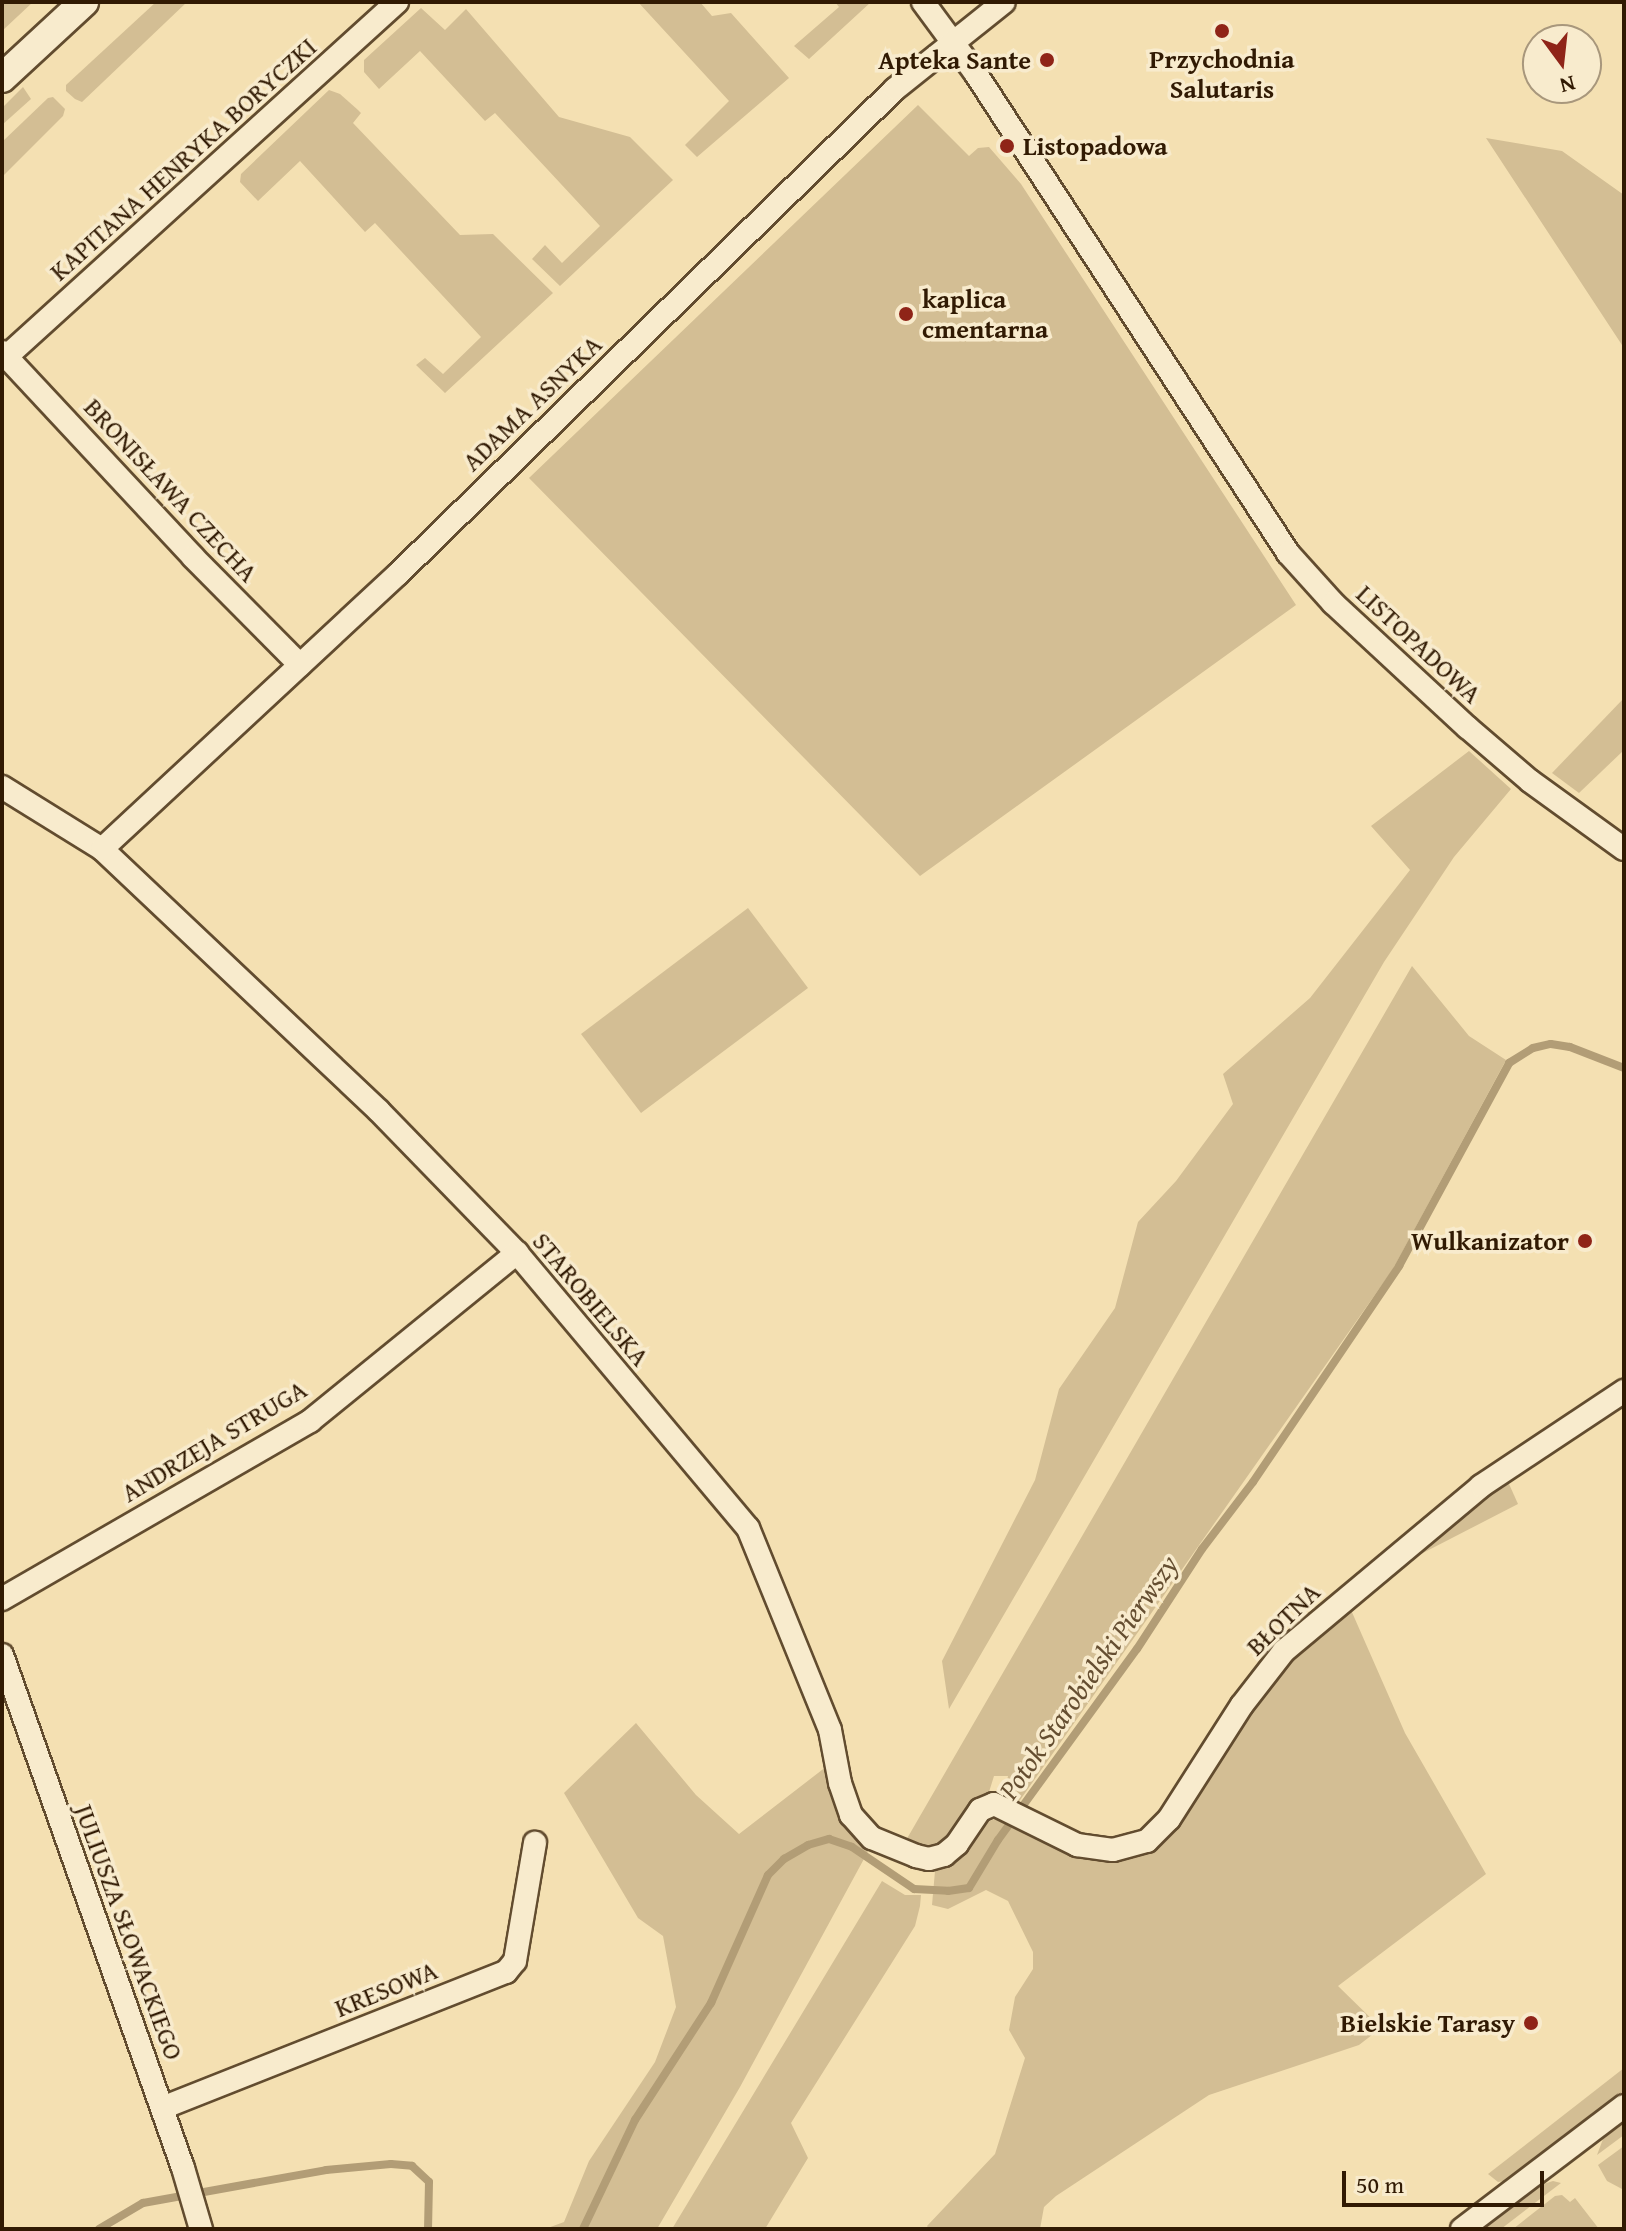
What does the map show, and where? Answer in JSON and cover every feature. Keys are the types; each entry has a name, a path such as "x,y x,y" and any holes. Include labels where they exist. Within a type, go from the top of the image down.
{"street":[{"path":"2,78 84,2"},
{"name":"KAPITANA HENRYKA BORYCZKI","path":"4,354 397,2"},
{"name":"LISTOPADOWA","path":"923,2 953,41 1288,553 1333,603 1455,717 1530,781 1624,849"},
{"name":"ADAMA ASNYKA","path":"102,849 398,574 895,89 1004,2"},
{"name":"BRONISŁAWA CZECHA","path":"4,354 193,557 300,665"},
{"name":"STAROBIELSKA","path":"2,787 102,849 379,1111 517,1253 748,1528 830,1730 845,1800 861,1829 872,1838 929,1859 944,1855 957,1844 986,1805 1008,1808"},
{"name":"ANDRZEJA STRUGA","path":"2,1599 310,1421 517,1253"},
{"name":"BŁOTNA","path":"1008,1808 1077,1845 1098,1850 1127,1849 1155,1836 1242,1705 1284,1651 1481,1486 1624,1391"},
{"name":"JULIUSZA SŁOWACKIEGO","path":"2,1655 183,2168 200,2225"},
{"name":"KRESOWA","path":"162,2108 506,1972 515,1961 535,1843"},
{"path":"1462,2229 1624,2106"}],"shaded area":[{"path":"2,2 33,2 2,31"},
{"path":"156,2 187,2 82,102 66,91 66,85"},
{"path":"638,2 700,2 712,16 731,13 789,78 697,157 685,145 729,101"},
{"path":"835,2 871,2 809,59 794,46 839,7"},
{"path":"421,8 445,30 466,9 559,117 630,137 673,180 560,286 532,259 545,245 562,263 600,226 495,113 485,121 420,51 379,89 364,72 364,60"},
{"path":"23,87 31,99 2,125 2,108"},
{"path":"329,90 340,94 361,113 353,123 460,235 493,234 553,293 445,393 416,365 425,358 443,374 481,337 375,223 365,232 300,161 258,201 240,182 241,174"},
{"path":"53,97 65,109 63,116 2,177 2,142 48,98"},
{"path":"918,105 969,156 978,148 989,147 1021,184 1296,605 920,876 529,478"},
{"path":"1486,138 1562,151 1624,195 1624,354 1622,345"},
{"path":"1624,698 1624,750 1579,793 1552,773"},
{"path":"1469,751 1511,789 1454,857 1384,962 949,1709 942,1661 1035,1480 1059,1389 1115,1308 1138,1222 1176,1181 1233,1104 1223,1074 1310,998 1410,870 1371,826"},
{"path":"748,908 808,988 641,1113 581,1034"},
{"path":"1412,966 1469,1036 1506,1060 1393,1269 1018,1803 1004,1796 1008,1776 994,1776 989,1792 972,1800 940,1848 929,1850 905,1842"},
{"path":"1505,1475 1518,1504 1419,1555 1426,1544"},
{"path":"1351,1610 1405,1733 1486,1874 1338,1986 1381,2028 1359,2045 1209,2095 1056,2196 1044,2207 1040,2229 929,2229 927,2226 995,2154 1025,2058 1009,2030 1015,1997 1033,1969 1033,1952 1008,1901 986,1890 948,1909 932,1905 935,1871 966,1850 982,1824 1003,1816 1132,1854 1247,1707 1306,1642"},
{"path":"636,1723 696,1795 739,1834 831,1763 871,1846 740,2087 657,2229 545,2229 564,2222 589,2161 655,2062 676,2007 663,1936 638,1918 564,1793"},
{"path":"882,1881 905,1895 921,1895 915,1926 791,2123 808,2158 765,2229 672,2229"},
{"path":"1624,2068 1624,2091 1504,2181 1498,2182 1488,2174"},
{"path":"1624,2123 1624,2135 1597,2155 1603,2139"},
{"path":"1624,2146 1622,2189 1607,2181 1598,2165"},
{"path":"1553,2181 1561,2183 1501,2229 1480,2229 1537,2186"},
{"path":"1562,2195 1570,2202 1575,2198 1599,2229 1513,2229 1555,2196"}],"waterway":[{"name":"Potok Starobielski Pierwszy","path":"583,2229 635,2120 711,2003 768,1875 784,1859 808,1845 829,1839 852,1847 914,1889 948,1891 969,1888 998,1840 1137,1649 1202,1549 1253,1482 1399,1266 1509,1063 1533,1048 1551,1044 1570,1047 1624,1068"},
{"name":"Potok Starobielski Pierwszy","path":"99,2229 143,2203 326,2170 391,2164 412,2166 429,2182 428,2229"}],"place":[{"name":"Przychodnia Salutaris","path":"1222,31"},
{"name":"Apteka Sante","path":"1047,60"},
{"name":"Listopadowa","path":"1007,146"},
{"name":"kaplica cmentarna","path":"906,314"},
{"name":"Wulkanizator","path":"1585,1241"},
{"name":"Bielskie Tarasy","path":"1531,2023"}]}
